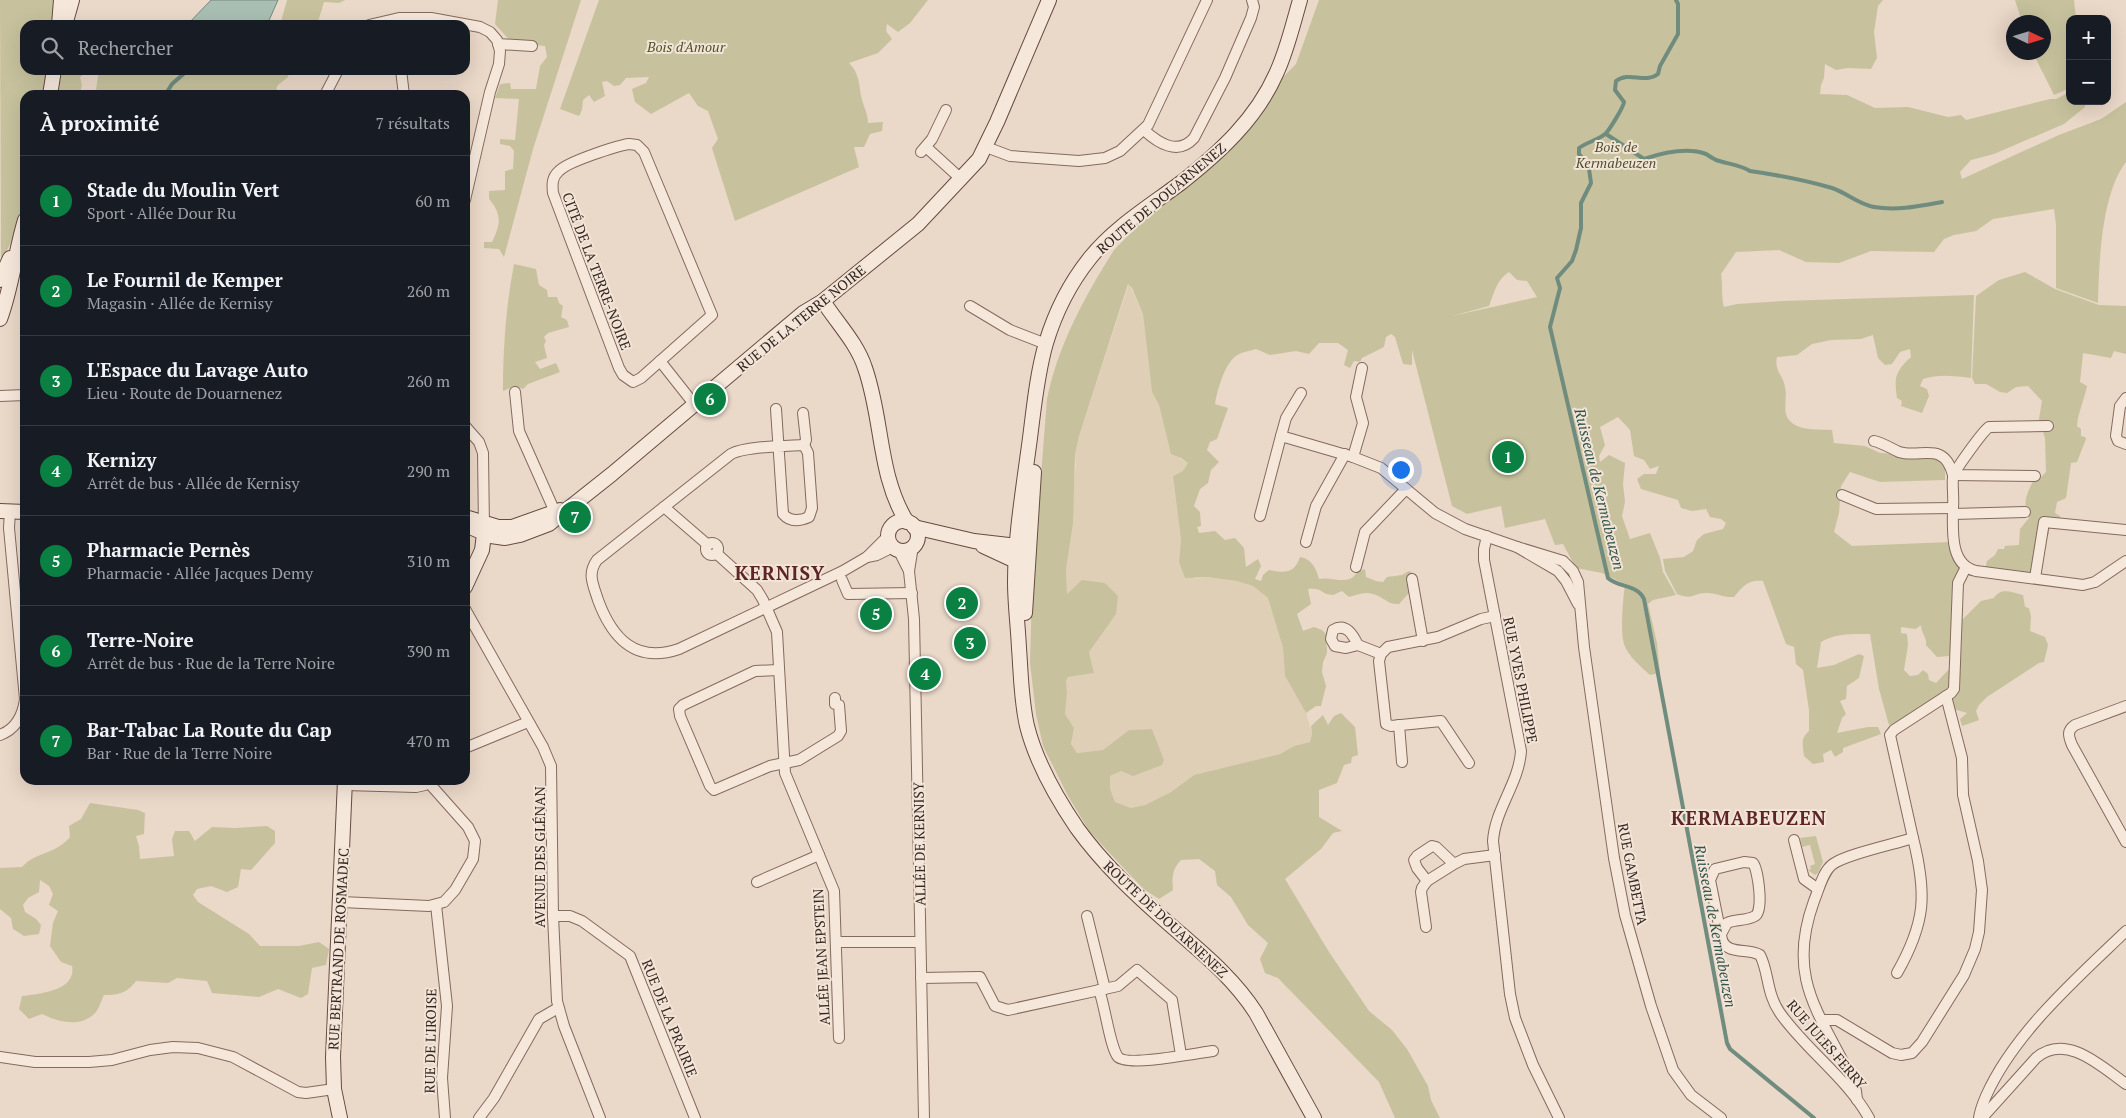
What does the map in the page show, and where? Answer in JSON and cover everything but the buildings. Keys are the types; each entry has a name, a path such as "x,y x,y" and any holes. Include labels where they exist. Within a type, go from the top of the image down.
{"main road":[{"path":"59,20 61,0"},
{"path":"66,20 72,0"},
{"name":"RUE DE LA TERRE NOIRE","path":"484,528 497,537 537,524 549,524 560,510 612,474 803,313 823,301 918,224 979,159 1049,0"},
{"name":"ROUTE DE DOUARNENEZ","path":"1300,0 1280,66 1257,109 1235,135 1211,157 1121,227 1097,249 1073,281 1060,306 1046,344 1035,401 1020,526 1023,554 1015,580 1025,715 1032,744 1052,786 1076,825 1116,875 1225,973 1252,1006 1314,1118"},
{"path":"51,90 53,75"},
{"path":"0,319 9,290 20,236"},
{"path":"0,280 18,242"},
{"name":"ALLÉE DE KERNISY","path":"823,301 854,345 865,367 892,493 893,540"},
{"name":"ROUTE DE DOUARNENEZ","path":"1021,676 1023,554 1034,471 1035,401"},
{"name":"ALLÉE DE KERNISY","path":"892,493 913,534"},
{"path":"3,509 20,511"},
{"path":"470,520 484,528"},
{"path":"913,534 907,550 893,540 900,522 913,534 938,533 1023,554"},
{"path":"470,526 484,528"},
{"path":"995,548 1020,526"},
{"path":"470,576 482,550 484,528"},
{"path":"995,548 1015,580"},
{"name":"RUE BERTRAND DE ROSMADEC","path":"340,1118 334,1088 333,1057 345,785"},
{"name":"ROUTE DE DOUARNENEZ","path":"1276,1050 1286,1082 1303,1118"}],"street":[{"path":"986,146 1010,156 1088,161 1105,158 1120,151 1144,130 1153,116 1207,0"},
{"path":"1144,130 1162,144 1168,146 1186,145 1194,138 1217,94 1251,18 1254,7 1252,0"},
{"path":"470,25 490,32 498,44 501,55 500,64 490,92 470,178"},
{"path":"498,44 532,46"},
{"path":"328,90 335,75"},
{"path":"401,75 403,90"},
{"path":"946,110 924,150 960,178"},
{"name":"CITÉ DE LA TERRE-NOIRE","path":"629,144 637,145 644,152 712,315 660,361 636,381 630,381 623,375 589,293 553,193 554,178 562,168 629,144"},
{"path":"970,306 1010,330 1046,344"},
{"path":"660,361 694,404"},
{"path":"1306,542 1316,506 1349,455 1363,423 1356,397 1362,368"},
{"path":"514,392 519,431 560,510"},
{"path":"1260,516 1286,418 1301,392"},
{"path":"0,396 20,395"},
{"path":"2126,398 2120,406 2116,436 2118,441 2126,444"},
{"path":"776,409 783,514 793,520 809,517 812,508 808,453 804,445 806,440 803,413"},
{"path":"1953,476 1989,427 2048,426"},
{"path":"470,432 479,442 483,453 484,528"},
{"path":"1281,436 1349,455 1381,468 1435,514 1466,529 1517,547"},
{"path":"1874,441 1899,452 1931,452 1937,454 1948,464 1953,476 1956,551 1965,569"},
{"path":"804,445 778,446 734,452 597,560 591,570 595,590 605,618 618,638 640,651 656,654 670,652 843,571 893,540"},
{"path":"1953,476 2035,476"},
{"path":"1356,567 1361,544 1370,526 1406,489"},
{"path":"1842,496 1876,509 2025,512"},
{"name":"ALLÉE JEAN EPSTEIN","path":"664,507 708,545 706,551 709,554 716,553 753,585 767,608 778,637 784,763 789,783 834,891 839,1038"},
{"path":"3,509 9,523 20,608"},
{"path":"2035,578 2044,522 2126,530"},
{"name":"ALLÉE DE KERNISY","path":"913,534 909,571 912,593 924,1118"},
{"name":"RUE YVES PHILIPPE","path":"1488,536 1484,549 1484,560 1521,751 1517,773 1494,831 1494,855 1510,994 1515,1018 1533,1066 1559,1118"},
{"name":"ALLÉE DE KERNISY","path":"893,540 909,571"},
{"name":"RUE GAMBETTA","path":"1517,547 1557,558 1566,564 1576,576 1580,588 1580,610 1584,646 1614,858 1625,915 1656,1022 1673,1070 1691,1095 1721,1118"},
{"name":"RUE GAMBETTA","path":"1517,547 1558,571 1566,581 1580,610"},
{"path":"1965,569 2088,585 2096,582 2126,561"},
{"path":"1897,973 1918,929 1921,912 1920,877 1890,735 1894,730 1953,691 1955,681 1958,583 1965,569"},
{"path":"842,580 848,594 912,593"},
{"path":"1412,580 1423,641"},
{"path":"1469,763 1441,721 1388,725 1380,666 1381,654 1388,647 1423,641 1495,616"},
{"name":"AVENUE DES GLÉNAN","path":"470,618 547,754 552,772 553,916 555,983 558,1008 600,1118"},
{"path":"1358,645 1381,654"},
{"path":"779,670 755,671 683,705 679,712 710,786 714,790 770,766 796,761 808,756 840,733 840,705 835,704 834,698"},
{"path":"1822,1020 1837,1020 1892,1053 1901,1055 1912,1053 1922,1042 1964,975 1972,956 1979,932 1982,890 1977,851 1962,795 1962,758 1946,696"},
{"path":"2126,706 2075,725 2068,734 2072,745 2126,842"},
{"path":"0,735 12,728 20,715"},
{"path":"470,746 528,722"},
{"path":"1399,725 1402,762"},
{"path":"380,785 416,787 421,785"},
{"path":"341,902 436,905 446,900 460,882 473,859 475,841 468,827 433,785"},
{"path":"1857,1100 1854,1084 1808,990 1802,954 1807,924 1818,890 1826,873 1834,863 1913,838"},
{"path":"1794,840 1804,879 1818,890"},
{"path":"1427,881 1417,868 1414,860 1432,846 1436,847 1454,864"},
{"path":"757,882 820,855"},
{"path":"1426,927 1422,888 1427,881 1464,859 1494,855"},
{"path":"1752,863 1756,866 1760,899 1758,913 1754,917 1727,922 1721,934 1710,886 1710,876 1716,869 1752,863"},
{"name":"RUE DE L'IROISE","path":"436,905 447,1006 442,1078 445,1118"},
{"name":"RUE DE LA PRAIRIE","path":"553,916 570,916 582,921 630,956 695,1118"},
{"path":"1087,916 1118,1057 1129,1062 1213,1051"},
{"path":"1981,1118 1990,1089 2009,1057 2061,994 2126,931"},
{"name":"RUE JULES FERRY","path":"1721,934 1724,944 1728,948 1751,951 1761,957 1770,993 1779,1012 1857,1100 1869,1118"},
{"path":"837,942 920,942"},
{"path":"921,978 980,978 995,1006 1003,1010 1018,1009 1123,984 1138,970 1172,1000 1181,1055"},
{"path":"479,1118 494,1098 539,1019 558,1008"},
{"path":"0,1057 35,1062 89,1062 112,1060 150,1050 191,1047 214,1050 233,1057 298,1092 306,1093 334,1088"},
{"path":"1981,1118 2036,1058 2047,1052 2066,1050 2080,1053 2126,1084"}],"shaded area":[{"path":"211,0 278,0 269,20 192,20"},
{"path":"1129,284 1143,314 1152,392 1159,405 1171,453 1188,463 1183,471 1173,476 1181,540 1179,562 1196,579 1208,577 1237,581 1253,586 1268,598 1283,648 1285,676 1306,713 1312,734 1310,742 1294,746 1280,754 1194,775 1171,792 1145,805 1131,808 1115,802 1110,787 1110,776 1121,771 1131,775 1164,760 1152,729 1129,730 1103,750 1077,753 1071,744 1074,728 1065,714 1066,681 1068,677 1094,673 1089,652 1102,633 1067,595 1066,569 1076,465 1075,454 1079,436"}],"green space":[{"path":"0,0 55,0 53,20 20,20 20,75 45,75 44,90 20,90 20,220 14,237 1,261"},
{"path":"287,0 345,0 339,3 324,2 319,20 281,20"},
{"path":"498,0 581,0 533,149 504,257 499,249 484,248 484,242 492,242 499,220 496,210 489,199 489,191 505,190 505,171 513,169 514,151 510,146 500,144 500,139 515,140 519,99 495,98 500,84 510,83 511,89 536,89 540,66 547,57 545,46 512,43 495,24"},
{"name":"Bois d'Amour","path":"599,0 928,0 910,23 898,32 887,24 886,31 892,39 878,53 849,63 858,78 868,123 883,122 882,131 870,134 864,147 854,147 859,167 735,221 712,148 718,139 708,111 698,106 689,93 651,114 635,102 632,89 646,83 649,77 626,78 620,85 614,86 607,81 602,82 605,96 594,102 589,95 583,100 579,116 560,109"},
{"name":"Bois de Kermabeuzen","path":"1319,0 1883,0 1878,6 1874,32 1877,58 1871,69 1848,68 1836,70 1825,64 1820,94 1847,95 1875,108 1908,107 1948,117 1961,115 1966,120 2056,99 2066,94 2066,105 2085,105 2064,124 1994,154 1971,160 1960,172 1962,179 2059,135 2101,119 2126,102 2126,162 2111,192 2106,210 2099,269 2098,303 2056,288 2056,224 2054,209 1993,219 1976,231 1944,239 1934,252 1871,251 1839,263 1806,262 1779,250 1736,252 1721,274 1724,307 1737,304 1783,301 1974,295 1971,378 1941,376 1923,379 1920,386 1927,389 1929,396 1922,413 1901,406 1902,401 1897,398 1897,375 1911,357 1910,349 1900,352 1892,364 1885,365 1878,358 1873,335 1861,339 1831,340 1812,344 1797,355 1777,357 1778,370 1786,390 1786,414 1793,424 1799,427 1832,430 1834,443 1865,446 1880,453 1930,456 1943,462 1945,466 1945,480 1880,482 1850,472 1841,486 1839,513 1834,532 1852,546 1950,542 1962,569 1949,656 1937,657 1926,645 1921,625 1916,629 1901,627 1901,633 1907,634 1908,645 1904,670 1910,676 1918,675 1923,670 1928,674 1929,680 1936,683 1952,666 1958,666 1961,659 1962,620 1981,601 1994,598 2003,591 2023,595 2025,607 2029,608 2031,617 2030,631 2045,637 2048,645 2044,662 2039,663 1987,697 1976,711 1979,720 1962,726 1960,719 1967,713 1953,709 1938,695 1898,723 1889,725 1879,689 1870,634 1851,634 1821,642 1817,668 1834,665 1859,654 1864,656 1859,678 1847,686 1846,699 1840,701 1846,714 1842,718 1837,733 1878,727 1881,734 1843,748 1843,752 1835,757 1831,750 1823,754 1824,762 1813,764 1804,756 1803,742 1804,736 1809,731 1809,710 1803,670 1796,664 1794,647 1786,644 1763,581 1749,583 1734,597 1709,593 1686,597 1677,594 1665,571 1663,559 1684,557 1693,551 1697,540 1704,534 1723,529 1726,523 1721,519 1710,517 1706,509 1692,511 1681,508 1678,500 1641,489 1637,479 1644,474 1656,474 1659,466 1650,469 1644,460 1634,456 1630,430 1618,417 1600,427 1605,445 1599,456 1600,462 1609,455 1625,463 1623,484 1625,502 1622,516 1630,539 1650,533 1660,558 1663,572 1676,595 1653,600 1648,604 1657,643 1660,673 1650,675 1632,657 1624,644 1622,623 1625,584 1602,573 1576,568 1563,544 1555,545 1545,519 1505,528 1501,506 1467,514 1452,506 1412,350 1412,365 1403,364 1395,337 1391,334 1386,337 1384,347 1362,358 1360,362 1354,361 1350,368 1344,365 1348,350 1338,343 1319,343 1309,354 1296,351 1270,355 1256,349 1243,353 1236,356 1228,365 1216,398 1215,404 1228,408 1217,439 1210,442 1207,450 1219,462 1211,470 1208,483 1200,489 1194,506 1200,512 1201,526 1197,527 1199,533 1215,531 1225,540 1235,538 1244,548 1246,567 1258,559 1261,566 1255,579 1261,581 1263,575 1269,570 1284,572 1292,569 1298,563 1300,557 1308,560 1313,565 1319,579 1350,579 1357,572 1365,569 1366,577 1383,582 1387,577 1402,575 1409,571 1413,573 1409,593 1399,604 1392,603 1370,593 1349,597 1342,591 1333,595 1326,594 1317,589 1308,589 1311,604 1297,614 1303,631 1314,627 1326,634 1327,653 1323,662 1322,672 1326,686 1321,706 1316,706 1306,713 1285,676 1283,648 1268,598 1253,586 1237,581 1208,577 1185,578 1179,562 1181,540 1173,476 1183,471 1188,463 1171,454 1159,405 1152,392 1143,314 1132,288 1128,284 1079,436 1075,454 1073,523 1066,569 1067,594 1082,580 1105,583 1118,596 1116,614 1089,652 1094,673 1068,677 1066,681 1065,714 1074,728 1071,744 1077,753 1103,750 1129,730 1152,729 1164,760 1162,765 1133,776 1121,771 1110,776 1110,788 1115,802 1131,808 1145,805 1171,792 1194,775 1280,754 1294,746 1310,742 1311,726 1323,715 1328,725 1334,716 1341,713 1355,727 1358,755 1352,757 1351,763 1344,765 1337,783 1319,790 1319,817 1342,831 1333,833 1321,849 1285,879 1329,952 1369,1011 1392,1030 1407,1049 1428,1086 1431,1100 1440,1118 1395,1118 1379,1082 1278,978 1265,973 1260,959 1268,943 1248,925 1231,897 1217,885 1215,871 1199,859 1181,860 1173,874 1173,890 1159,899 1145,890 1090,832 1068,796 1043,746 1036,714 1030,663 1032,591 1047,399 1065,340 1083,303 1114,250 1296,64","holes":["1509,272 1517,280 1527,281 1537,297 1452,316 1489,306 1499,282"]},
{"path":"2015,0 2074,0 2076,15 2066,15 2066,90 2054,95 2036,60 2051,60 2051,15 2020,15"},
{"path":"61,75 82,75 80,77 82,86 81,90 59,90"},
{"path":"98,75 288,75 278,85 276,89 278,90 96,90"},
{"path":"514,264 536,269 539,285 547,290 548,297 557,297 559,303 563,306 561,317 567,320 569,327 548,333 544,337 547,358 535,362 540,369 556,363 560,372 528,384 523,389 515,386 503,391 506,327"},
{"path":"2025,272 2055,289 2099,305 2126,306 2126,354 2114,351 2111,358 2083,353 2080,382 2087,386 2077,426 2081,429 2081,436 2086,439 2077,462 2071,463 2066,498 2057,502 2055,513 2060,516 2061,520 2049,527 2049,534 2043,539 2031,573 2027,574 2015,570 2010,574 1985,569 1987,561 1995,555 1998,549 2004,549 2005,546 2019,545 2020,529 2029,518 2026,507 2028,493 2035,477 2041,477 2046,472 2045,438 2039,419 2042,401 2028,386 2016,387 2007,393 2000,392 1986,384 1975,384 1972,378 1976,296 1999,280"},
{"path":"90,803 138,810 145,813 144,834 136,836 140,859 174,856 172,839 175,831 189,831 195,841 212,827 267,826 275,831 275,843 251,870 241,869 238,887 227,892 211,886 197,889 193,895 198,902 249,934 260,946 299,946 319,942 329,949 326,965 312,968 308,994 301,998 278,989 259,997 212,993 207,981 177,978 168,983 136,981 122,992 104,995 96,1011 83,1021 62,1021 42,1014 29,1019 19,1009 22,996 55,990 63,986 69,981 72,974 72,966 61,962 50,946 53,923 58,911 49,905 53,894 49,886 40,880 39,892 28,898 23,905 25,912 36,919 41,925 39,934 24,936 13,929 11,918 0,909 0,868 22,867 34,858 64,843 70,837 69,826 81,819"},
{"path":"1816,836 1823,862 1818,873 1815,875 1808,870 1811,869 1810,866 1815,864 1810,845 1802,847 1800,838"}],"waterway":[{"name":"Ruisseau de Kermabeuzen","path":"1676,0 1678,4 1678,34 1660,66 1658,74 1648,78 1626,77 1616,81 1615,90 1624,102 1619,113 1605,134 1579,148 1579,154 1589,169 1591,183 1581,203 1581,228 1576,250 1572,261 1557,278 1560,288 1550,327 1608,578 1632,588 1641,594 1644,599 1727,1043 1730,1049 1814,1118"},
{"path":"168,90 182,75"},
{"path":"1606,134 1644,159 1675,152 1699,152 1716,160 1737,165 1750,171 1832,188 1874,207 1900,208 1942,202"}],"place":[{"name":"Terre-Noire","path":"710,399"},
{"name":"Stade du Moulin Vert","path":"1508,457"},
{"name":"Bar-Tabac La Route du Cap","path":"575,517"},
{"name":"Le Fournil de Kemper","path":"962,603"},
{"name":"Pharmacie Pernès","path":"876,614"},
{"name":"L'Espace du Lavage Auto","path":"970,643"},
{"name":"Kernizy","path":"925,674"}],"district":[{"name":"KERNISY","path":"780,572"},
{"name":"KERMABEUZEN","path":"1749,817"}]}
